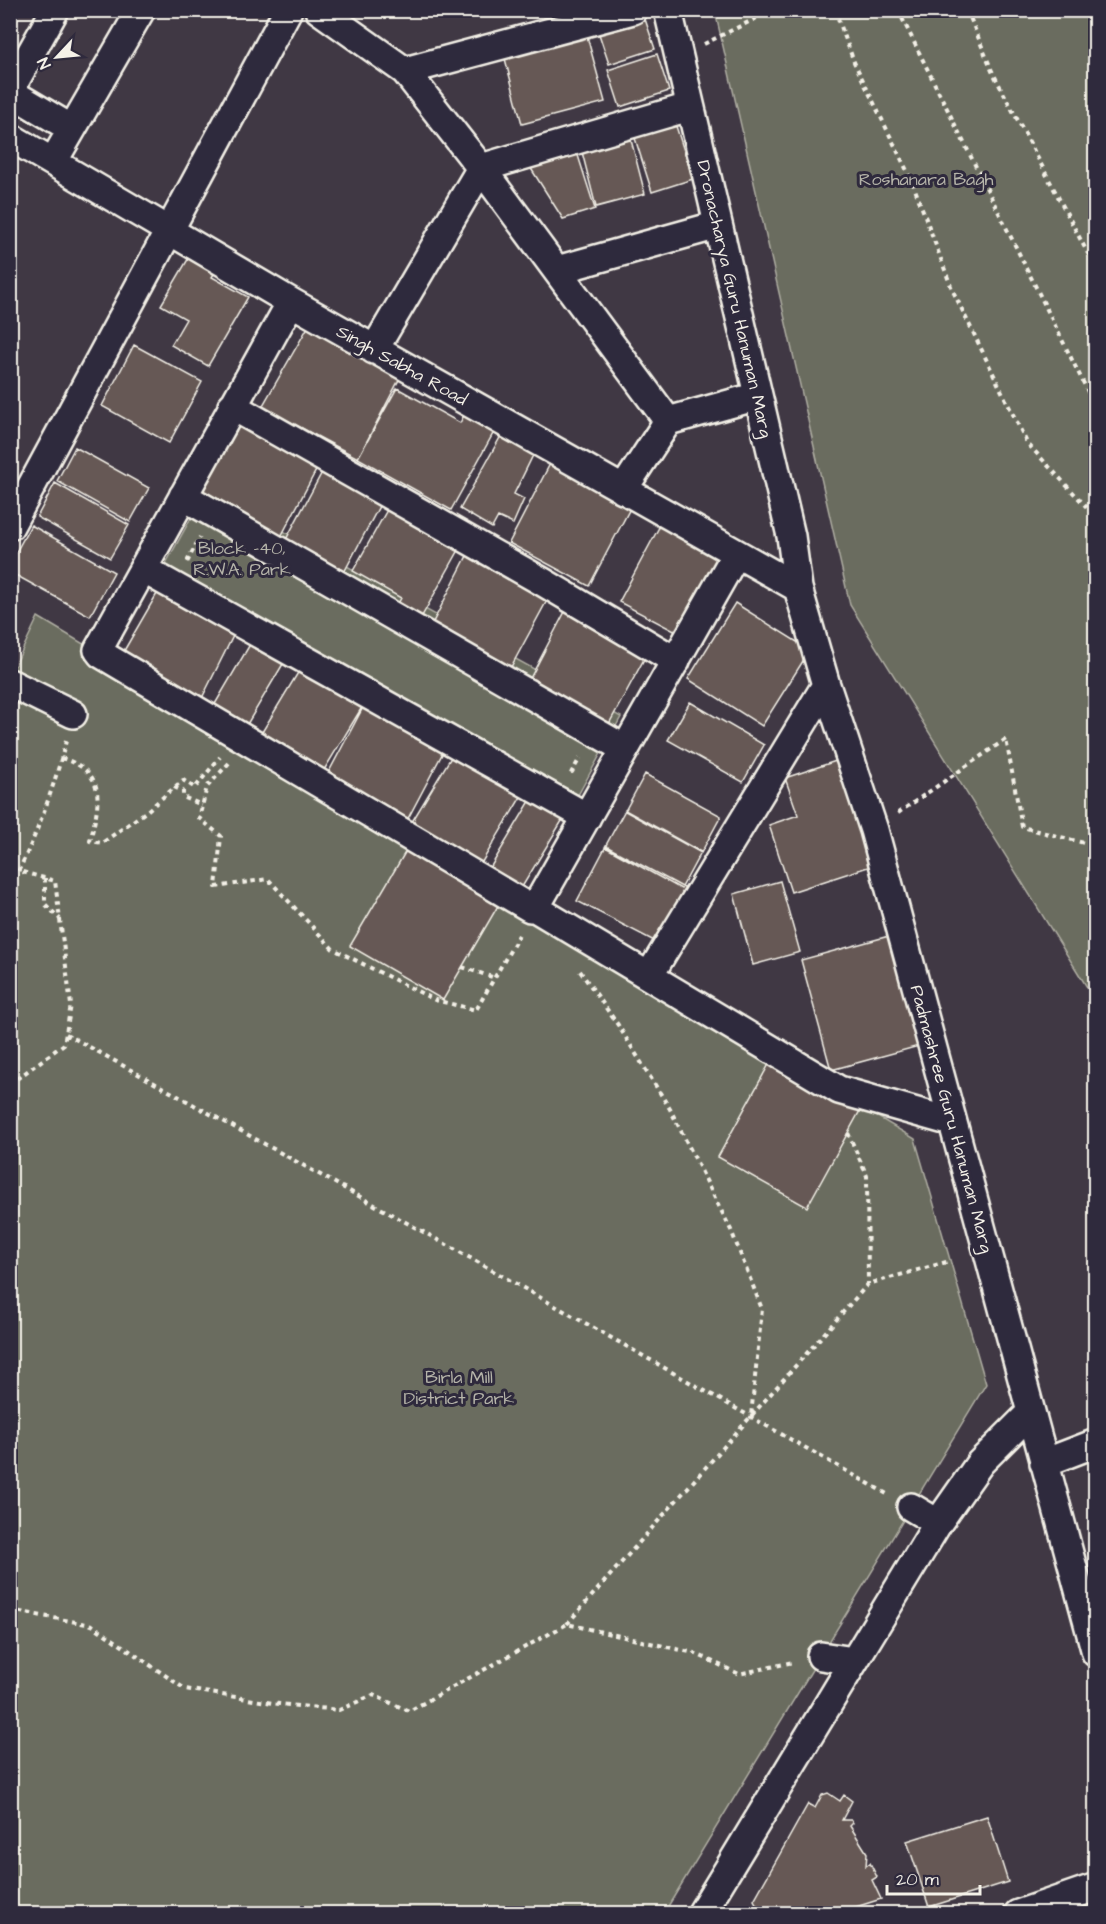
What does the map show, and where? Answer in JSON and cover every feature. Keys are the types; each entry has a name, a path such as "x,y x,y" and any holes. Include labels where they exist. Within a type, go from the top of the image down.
{"street":[{"path":"55,10 10,91 72,129"},
{"path":"53,162 141,10"},
{"path":"10,526 288,10"},
{"path":"319,10 405,71 481,168 668,421"},
{"path":"405,71 633,10"},
{"name":"Dronacharya Guru Hanuman Marg","path":"668,10 791,536 798,588"},
{"path":"374,350 481,168 691,108"},
{"name":"Singh Sabha Road","path":"10,137 374,350 798,588"},
{"path":"557,270 718,225"},
{"path":"291,302 98,650 101,654 530,908 535,908 842,1092 952,1122"},
{"path":"623,490 668,421 758,396"},
{"path":"232,406 543,582 676,661"},
{"path":"183,496 625,749"},
{"path":"535,908 736,554"},
{"path":"143,569 587,817"},
{"name":"Padmashree Guru Hanuman Marg","path":"798,588 826,685 874,830 1095,1653"},
{"path":"10,683 73,714"},
{"path":"649,976 826,685"},
{"path":"701,1914 938,1522 980,1463 1030,1412"},
{"path":"1044,1463 1095,1443"},
{"path":"911,1508 938,1522"},
{"path":"821,1656 854,1660"},
{"path":"1022,1913 1095,1887"}],"path":[{"path":"679,55 773,10"},
{"path":"835,10 854,62 912,181 952,289 1027,443 1095,518"},
{"path":"898,10 1095,408"},
{"path":"967,10 992,71 1095,269"},
{"path":"198,566 188,560 212,512"},
{"path":"10,887 19,872 62,758 73,714"},
{"path":"561,766 572,772 595,733"},
{"path":"874,830 1006,740 1022,827 1095,846"},
{"path":"62,758 90,774 101,800 90,841 102,843 147,811 183,780 195,788 217,760 225,754 231,760 207,787 199,818 221,836 216,887 268,879 333,949 435,1000 476,1010 535,908"},
{"path":"174,787 183,791 183,797 202,805"},
{"path":"10,1084 64,1044 71,1005 55,881 19,872"},
{"path":"45,878 45,904 61,920"},
{"path":"577,966 618,1025 670,1109 730,1230 762,1309 751,1416"},
{"path":"462,967 495,978"},
{"path":"66,1034 751,1416 911,1508"},
{"path":"848,1132 867,1176 868,1284"},
{"path":"10,1610 92,1625 185,1689 279,1704 339,1710 374,1695 409,1711 567,1624 868,1284 950,1261"},
{"path":"567,1624 694,1653 740,1674 821,1656"}],"green space":[{"name":"Roshanara Bagh","path":"715,11 1095,11 1095,1000 850,605"},
{"name":"Block -40, R.W.A. Park","path":"207,489 621,717 578,795 164,567"},
{"name":"Birla Mill District Park","path":"38,617 915,1139 986,1384 664,1913 11,1913 10,676"}],"building":[{"path":"643,13 655,49 609,64 597,28"},
{"path":"585,29 605,102 522,124 503,51"},
{"path":"657,54 669,91 620,107 608,70"},
{"path":"675,123 693,179 652,192 634,135"},
{"path":"630,136 645,194 596,207 581,148"},
{"path":"575,146 595,209 563,219 530,167"},
{"path":"194,249 220,264 212,277 248,297 208,366 171,345 186,319 161,305"},
{"path":"312,320 403,372 358,458 262,407"},
{"path":"134,345 202,382 169,443 102,406"},
{"path":"397,388 460,423 465,413 495,430 451,510 358,458"},
{"path":"240,418 321,461 276,546 197,500"},
{"path":"506,427 538,445 514,494 524,499 513,524 498,517 492,528 460,509"},
{"path":"75,447 149,488 130,522 57,481"},
{"path":"553,458 634,501 589,586 509,543"},
{"path":"327,463 385,495 341,578 282,547"},
{"path":"55,483 129,525 110,558 37,517"},
{"path":"392,501 464,541 417,625 394,611 401,598 353,571"},
{"path":"664,518 723,549 678,633 619,602"},
{"path":"31,525 114,572 90,616 10,572 10,563"},
{"path":"470,550 551,593 505,678 429,630"},
{"path":"162,585 238,626 199,704 118,661"},
{"path":"735,603 810,650 762,726 688,679"},
{"path":"569,604 650,648 604,733 524,690"},
{"path":"256,634 289,654 240,736 208,716"},
{"path":"302,666 364,704 321,775 259,737"},
{"path":"368,698 449,741 404,826 323,783"},
{"path":"690,702 764,745 743,782 668,740"},
{"path":"456,749 525,790 476,872 407,830"},
{"path":"839,760 874,865 791,892 769,825 798,815 785,778"},
{"path":"645,774 721,816 701,853 625,811"},
{"path":"536,791 568,811 519,892 487,873"},
{"path":"625,810 701,852 681,889 605,847"},
{"path":"410,844 502,899 443,1000 350,946"},
{"path":"606,846 688,890 660,944 577,901"},
{"path":"780,881 800,952 753,965 734,894"},
{"path":"889,936 919,1046 831,1070 801,960"},
{"path":"773,1057 862,1107 807,1207 718,1157"},
{"path":"828,1793 840,1801 844,1795 852,1801 842,1820 851,1820 853,1823 850,1826 867,1853 866,1866 870,1863 877,1877 872,1880 881,1899 834,1914 762,1914 754,1900 808,1804 815,1808 822,1795"},
{"path":"987,1816 1008,1882 929,1907 907,1841"},
{"path":"1096,1906 1096,1914 1073,1914"}]}
